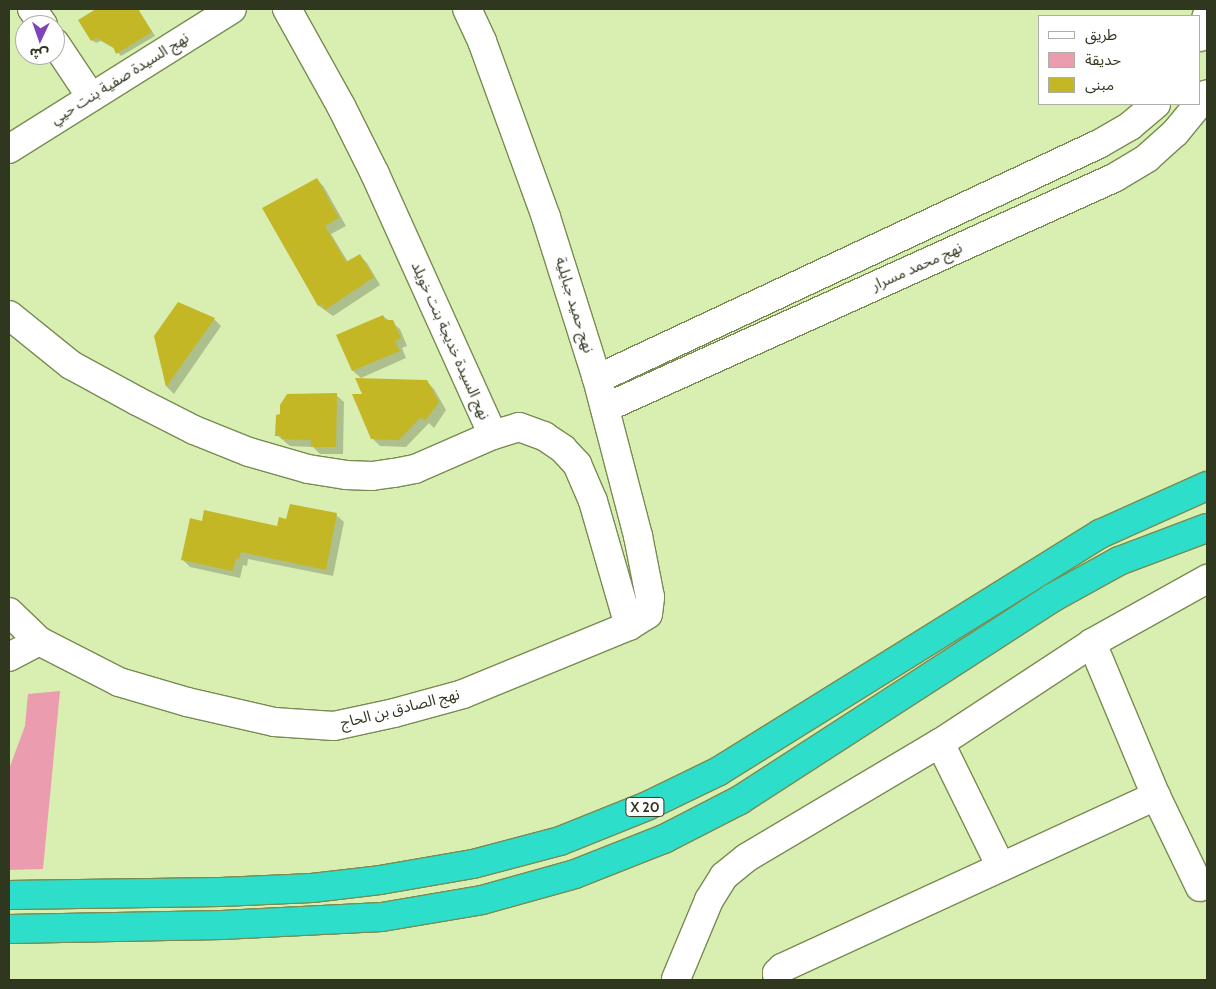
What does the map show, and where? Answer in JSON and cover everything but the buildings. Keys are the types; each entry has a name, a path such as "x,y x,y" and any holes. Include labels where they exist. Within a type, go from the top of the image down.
{"highway":[{"name":"X 20","path":"9,895 221,892 312,888 380,880 473,864 560,841 647,806 719,771 1100,534 1207,486"},
{"name":"X 20","path":"9,929 222,925 382,918 482,900 574,874 664,839 740,800 1052,598 1119,562 1207,528"}],"street":[{"name":"نهج السيدة صفية بنت حيي","path":"9,150 232,9"},
{"name":"نهج السيدة خديجة بنت خويلد","path":"287,9 341,106 375,174 493,435 519,427 544,436 563,449 577,464 640,618"},
{"name":"نهج حميد جبايلية","path":"467,9 482,41 546,217 597,378 638,536 650,597 640,618"},
{"path":"1201,34 1207,15"},
{"path":"65,57 91,97"},
{"path":"597,378 1099,144 1130,126 1155,105"},
{"name":"نهج محمد مسرار","path":"605,408 1114,178 1147,158 1176,133 1198,105"},
{"path":"9,315 71,365 137,401 194,430 249,452 308,469 346,475 394,473 415,469 493,435"},
{"path":"671,980 697,925 724,876 746,858 940,743 1092,644 1207,579"},
{"name":"نهج الصادق بن الحاج","path":"9,612 39,642 119,682 170,697 274,722 334,726 394,713 463,694 640,618"},
{"path":"9,657 39,642"},
{"path":"1092,644 1156,796 1200,887"},
{"path":"940,743 1002,867"},
{"path":"778,980 777,973 782,968 1156,796"}],"green space":[{"path":"60,691 43,869 9,870 9,769 25,726 28,694"}]}
